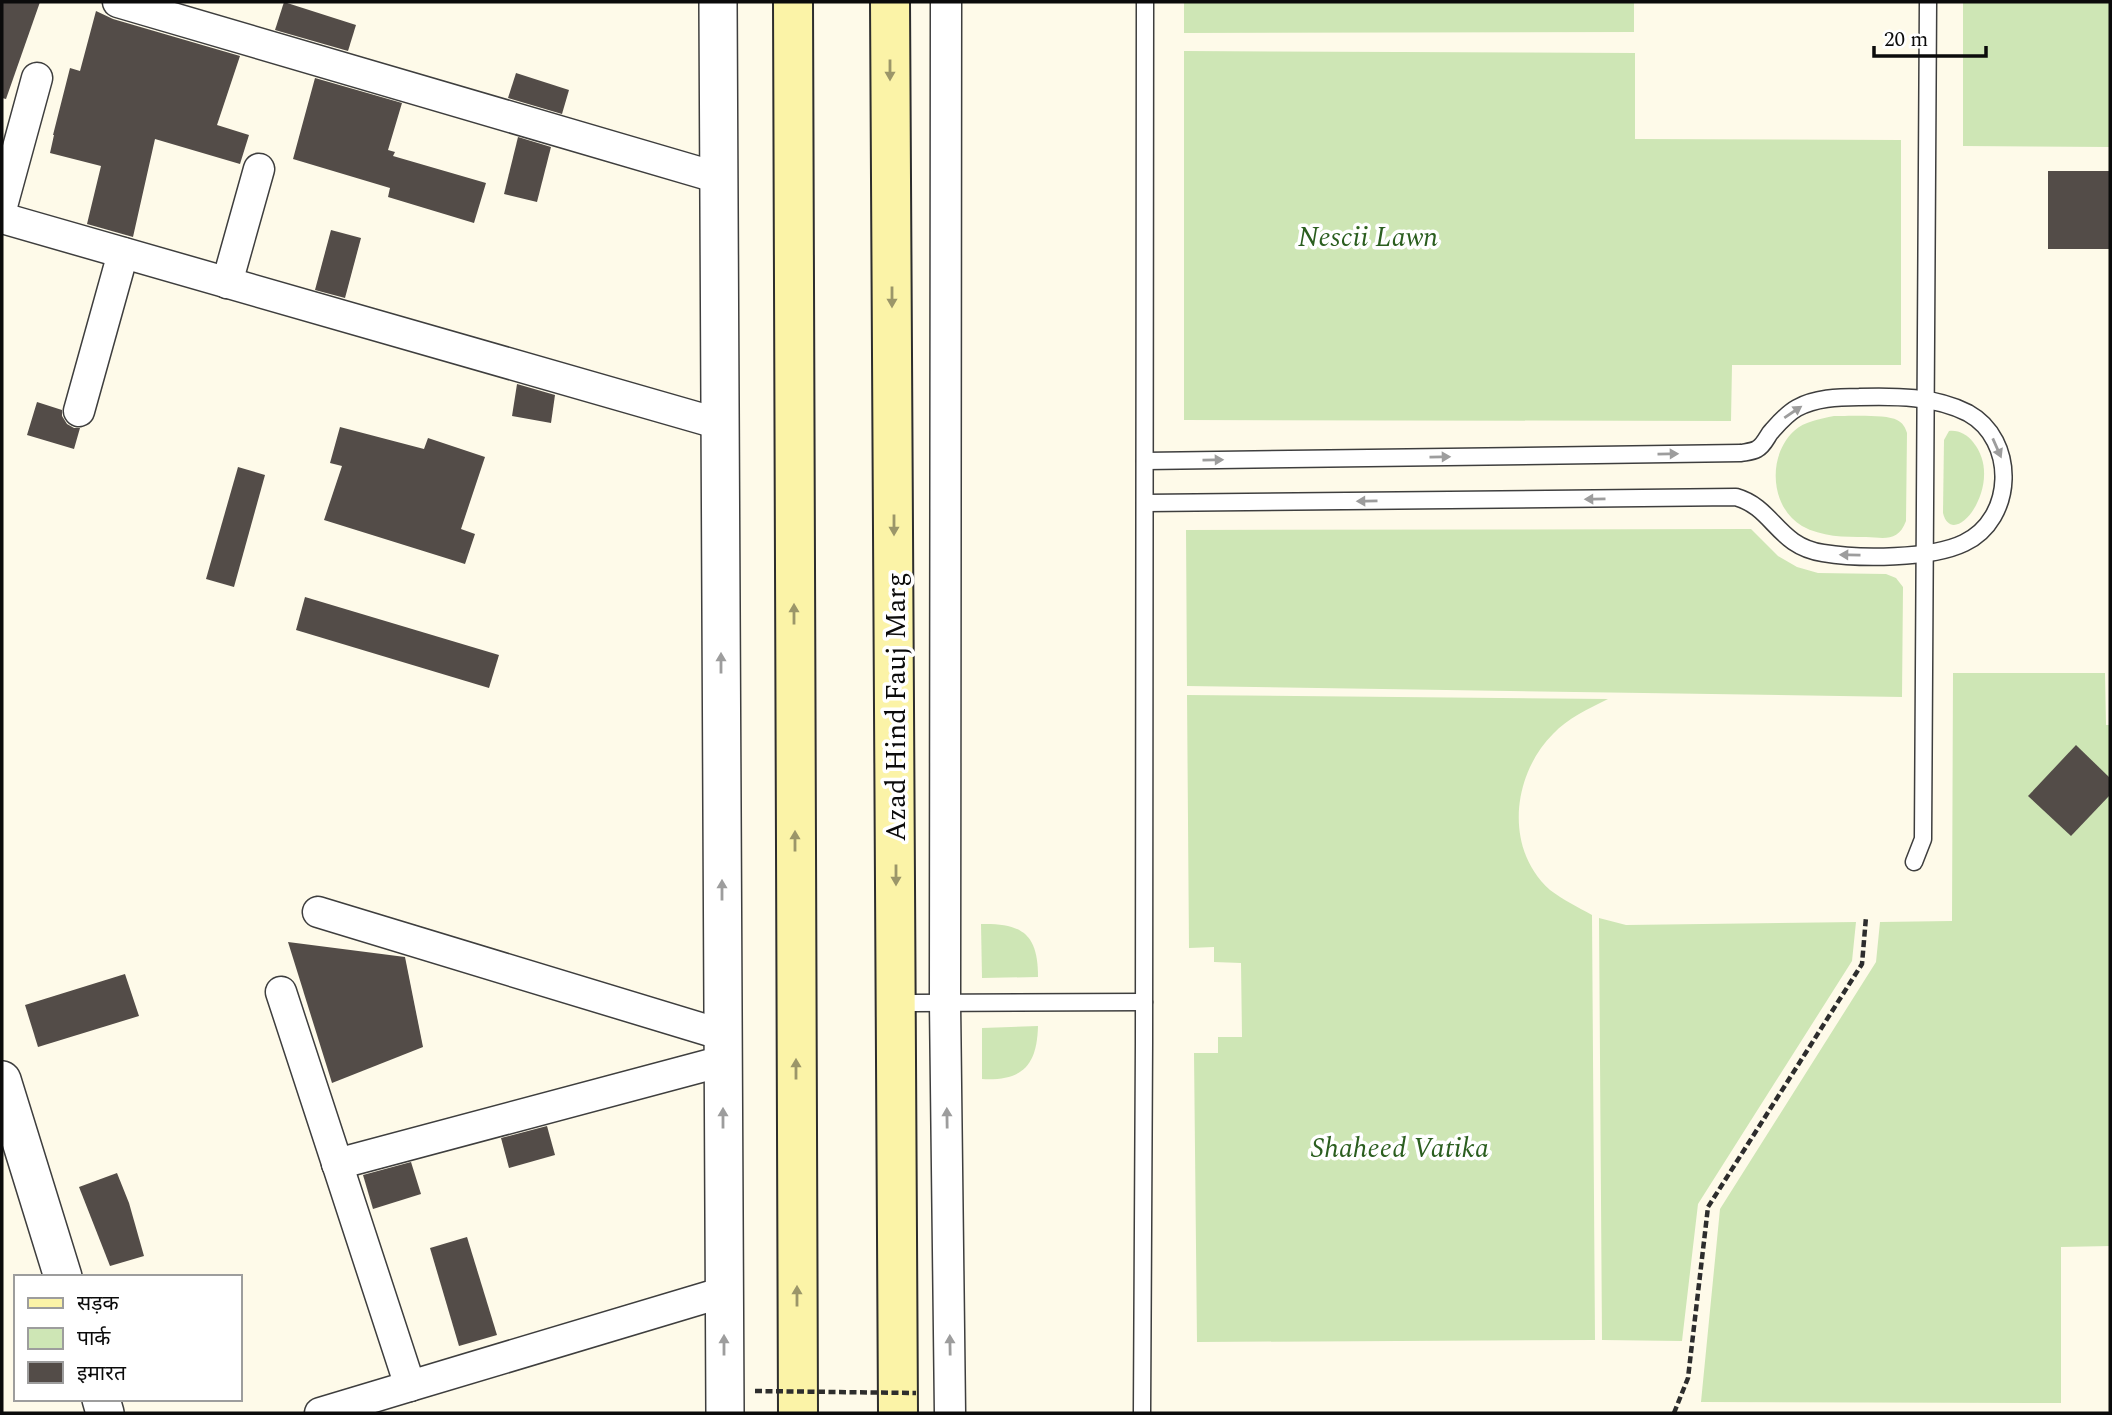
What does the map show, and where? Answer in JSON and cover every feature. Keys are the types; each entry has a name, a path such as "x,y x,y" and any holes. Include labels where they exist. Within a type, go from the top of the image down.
{"main road":[{"path":"793,2 797,1413"},
{"name":"Azad Hind Fauj Marg","path":"890,2 897,1008 907,1403"}],"street":[{"path":"118,2 719,178"},
{"path":"718,2 725,1413"},
{"path":"946,2 945,1003 950,1413"},
{"path":"2,206 37,78"},
{"path":"227,283 259,169"},
{"path":"2,218 720,424"},
{"path":"79,411 123,253"},
{"path":"318,912 723,1048"},
{"path":"281,992 410,1386"},
{"path":"337,1164 723,1048"},
{"path":"2,1080 62,1275"},
{"path":"320,1413 724,1292"}],"lane":[{"path":"1142,1413 1144,2"},
{"path":"1914,862 1923,839 1928,2"},
{"path":"1144,503 1736,497 1751,502 1787,537 1807,549 1844,556 1902,555 1945,550 1964,544 1992,520 2004,479 1999,449 1983,424 1975,418 1956,408 1926,400 1860,397 1808,403 1786,416 1758,449 1741,453 1145,461"},
{"path":"897,1008 912,1003 1144,1002"}],"path":[{"path":"1674,1413 1688,1378 1708,1208 1862,964 1866,917"},
{"path":"755,1391 907,1403"}],"green space":[{"path":"1184,2 1634,2 1634,32 1184,33"},
{"path":"1963,2 2110,2 2110,147 1963,146"},
{"name":"Nescii Lawn","path":"1184,51 1635,53 1635,139 1901,140 1901,365 1732,365 1731,421 1184,420"},
{"path":"1834,416 1892,418 1905,427 1906,521 1895,536 1850,537 1817,532 1802,526 1783,507 1778,494 1776,467 1785,441 1803,425"},
{"path":"1949,431 1962,433 1973,442 1982,458 1984,476 1981,493 1974,508 1966,519 1957,525 1949,523 1943,513 1944,440"},
{"path":"1751,529 1778,556 1797,567 1818,573 1886,574 1896,578 1903,587 1902,697 1187,686 1186,530"},
{"path":"1953,673 2105,673 2106,725 2110,725 2110,1246 2061,1247 2061,1403 1701,1402 1720,1209 1876,962 1880,922 1952,921"},
{"name":"Shaheed Vatika","path":"1187,695 1608,699 1565,723 1539,751 1522,791 1519,812 1525,854 1535,873 1550,890 1592,915 1595,1340 1197,1342 1194,1053 1218,1053 1218,1037 1242,1037 1241,963 1214,962 1214,947 1189,948"},
{"path":"1599,918 1626,925 1856,922 1852,961 1698,1204 1682,1341 1602,1340"},
{"path":"981,924 1008,926 1025,934 1035,951 1038,977 982,978"},
{"path":"1038,1026 1034,1051 1025,1068 1007,1077 982,1079 982,1028"}],"building":[{"path":"2,2 40,2 6,99 2,98"},
{"path":"284,2 356,25 348,51 275,30"},
{"path":"96,11 113,19 240,56 217,125 249,135 240,164 155,139 133,237 87,224 101,166 50,153 70,68 80,71"},
{"path":"516,73 569,90 562,114 508,98"},
{"path":"315,78 402,103 388,150 395,152 393,156 486,183 474,223 388,197 390,188 293,159"},
{"path":"518,137 551,147 537,202 504,194"},
{"path":"2048,171 2110,171 2110,249 2048,249"},
{"path":"331,230 361,238 345,298 315,290"},
{"path":"517,384 555,395 551,423 512,416"},
{"path":"37,402 62,410 67,424 80,428 74,449 27,435"},
{"path":"340,427 424,449 428,438 485,457 461,529 475,534 465,564 324,520 342,466 330,463"},
{"path":"238,467 265,475 234,587 206,579"},
{"path":"305,597 499,655 489,688 296,630"},
{"path":"2076,745 2110,778 2110,795 2071,836 2028,796"},
{"path":"288,942 405,957 423,1047 332,1083"},
{"path":"125,974 139,1016 38,1047 25,1005"},
{"path":"547,1126 555,1155 509,1168 501,1138"},
{"path":"411,1162 421,1194 373,1209 363,1175"},
{"path":"117,1173 129,1203 144,1256 110,1266 79,1187"},
{"path":"467,1237 497,1335 459,1346 430,1248"}]}
